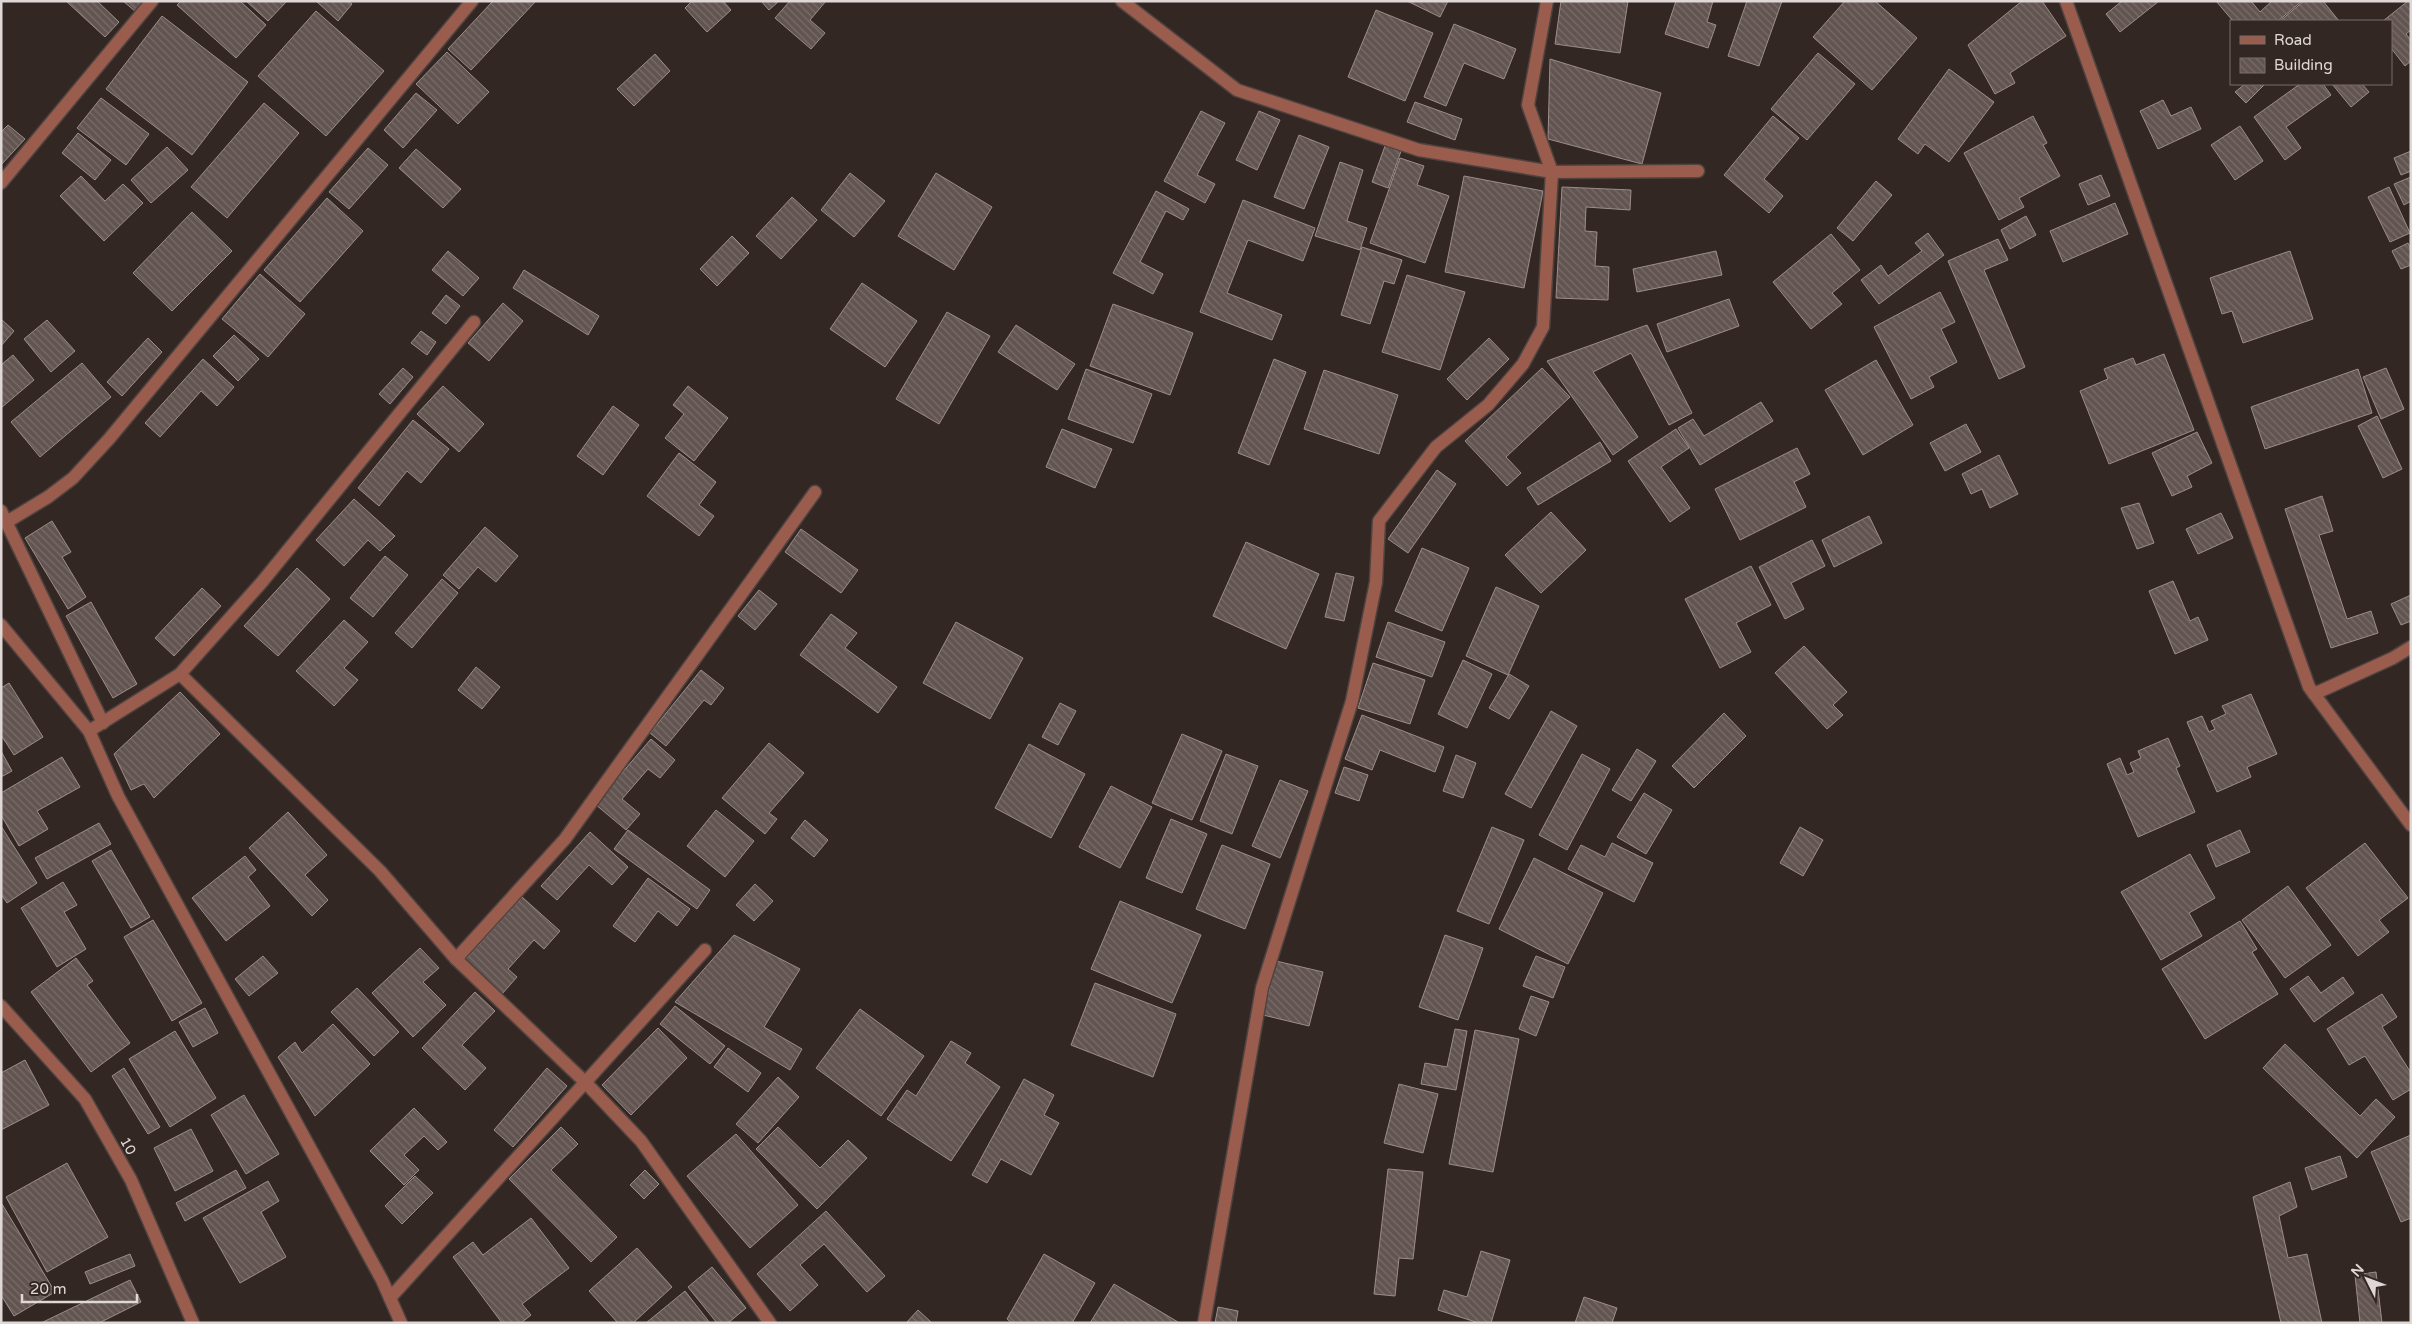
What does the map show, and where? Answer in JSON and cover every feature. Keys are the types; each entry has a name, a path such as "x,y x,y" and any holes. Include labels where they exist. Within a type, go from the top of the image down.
{"street":[{"path":"1,183 152,1"},
{"path":"103,722 3,517 48,497 73,478 109,440 472,1"},
{"path":"1122,1 1237,90 1419,150 1552,172 1698,171"},
{"path":"1204,1323 1262,988 1352,701 1376,582 1379,521 1436,447 1494,399 1523,364 1543,327 1552,172 1528,106 1546,1"},
{"path":"2066,1 2306,678 2314,694 2411,824"},
{"path":"90,730 180,674 262,582 474,322"},
{"path":"456,959 565,839 815,492"},
{"path":"1,626 90,730 118,796 390,1298 401,1323"},
{"path":"2314,694 2393,658 2411,647"},
{"path":"180,674 380,871 456,959 585,1082 641,1141 770,1323"},
{"path":"390,1298 705,950"},
{"name":"10","path":"1,1006 85,1099 130,1180 193,1323"}],"building":[{"path":"66,1 97,1 119,22 105,37"},
{"path":"123,1 144,1 136,12"},
{"path":"181,1 240,1 266,25 236,58 177,5"},
{"path":"246,1 287,1 268,21"},
{"path":"316,1 348,1 352,4 338,21"},
{"path":"493,1 536,1 471,70 448,49"},
{"path":"692,1 723,1 731,10 707,32 685,8"},
{"path":"761,1 779,1 769,10"},
{"path":"790,1 826,1 810,20 825,33 811,49 775,18"},
{"path":"1407,1 1448,1 1440,17"},
{"path":"1561,1 1628,1 1620,53 1555,44"},
{"path":"1676,1 1713,1 1707,22 1716,25 1708,48 1665,34"},
{"path":"1747,1 1782,1 1759,66 1728,56"},
{"path":"1845,1 1875,1 1917,38 1872,90 1813,37"},
{"path":"2022,1 2042,1 2066,36 2010,73 2015,83 1995,94 1968,45"},
{"path":"2122,1 2159,1 2120,32 2106,14"},
{"path":"2216,1 2251,1 2260,12 2272,1 2302,1 2279,20 2232,20"},
{"path":"2304,1 2323,1 2338,20 2281,20"},
{"path":"2408,1 2411,1 2411,30 2406,34 2411,40 2411,61 2405,66 2392,49 2392,20 2384,20"},
{"path":"1376,10 1433,33 1405,101 1348,77"},
{"path":"316,11 384,71 326,136 258,76"},
{"path":"162,16 248,82 192,155 106,89"},
{"path":"1454,24 1516,49 1504,79 1464,63 1446,106 1424,97"},
{"path":"447,52 489,92 458,124 416,84"},
{"path":"1818,53 1855,84 1807,140 1771,109"},
{"path":"655,54 670,71 634,106 617,89"},
{"path":"1550,59 1661,93 1642,164 1548,139"},
{"path":"1949,69 1994,102 1949,162 1925,144 1918,154 1898,139"},
{"path":"2244,85 2264,85 2246,103 2235,92"},
{"path":"2299,85 2324,85 2331,95 2286,127 2301,148 2285,160 2254,117"},
{"path":"2333,85 2363,85 2369,92 2351,107"},
{"path":"416,93 437,110 403,148 384,130"},
{"path":"101,98 149,134 126,165 77,128"},
{"path":"2163,100 2171,116 2191,107 2201,129 2158,149 2140,111"},
{"path":"1415,102 1462,119 1455,140 1407,122"},
{"path":"264,103 299,133 227,218 191,187"},
{"path":"1201,111 1225,123 1197,175 1215,184 1205,203 1164,181"},
{"path":"1259,111 1280,120 1257,170 1236,160"},
{"path":"1773,116 1799,138 1764,179 1783,196 1769,213 1724,175"},
{"path":"2033,116 2047,143 2043,145 2060,176 2019,198 2024,207 1999,220 1964,153"},
{"path":"8,125 25,139 1,165 1,132"},
{"path":"2240,126 2263,161 2235,180 2211,145"},
{"path":"78,133 111,160 95,180 62,153"},
{"path":"1299,135 1329,147 1304,209 1274,197"},
{"path":"1385,146 1401,151 1388,188 1372,182"},
{"path":"167,147 188,170 151,203 131,180"},
{"path":"368,148 388,165 349,209 329,192"},
{"path":"416,149 461,189 443,208 399,168"},
{"path":"2411,151 2411,171 2401,175 2394,158"},
{"path":"1400,158 1424,166 1417,185 1449,196 1425,263 1370,243"},
{"path":"1340,162 1363,170 1347,221 1367,228 1360,250 1315,236"},
{"path":"850,173 885,201 854,237 821,210"},
{"path":"936,173 992,207 954,270 898,236"},
{"path":"2101,175 2110,196 2088,205 2079,184"},
{"path":"81,176 105,201 123,184 143,203 104,241 60,196"},
{"path":"1464,176 1543,191 1524,288 1445,272"},
{"path":"2411,177 2411,201 2404,205 2394,184"},
{"path":"1876,181 1892,195 1853,241 1837,228"},
{"path":"1562,187 1631,190 1630,210 1586,207 1585,231 1597,232 1595,266 1609,267 1608,300 1556,298"},
{"path":"2389,187 2410,233 2390,242 2368,197"},
{"path":"1156,191 1189,209 1183,220 1166,211 1140,262 1163,274 1153,294 1113,273"},
{"path":"792,197 817,220 781,259 756,236"},
{"path":"327,198 363,231 300,302 264,270"},
{"path":"1243,200 1315,228 1303,261 1248,240 1227,293 1282,315 1272,340 1200,312"},
{"path":"2115,203 2128,234 2063,262 2050,231"},
{"path":"192,212 232,251 172,311 133,273"},
{"path":"2026,216 2036,235 2010,249 2001,230"},
{"path":"1928,233 1944,255 1879,304 1861,280 1881,265 1888,276 1922,251 1915,243"},
{"path":"1831,234 1860,270 1832,293 1842,304 1811,329 1773,282"},
{"path":"732,236 749,253 717,286 700,269"},
{"path":"1998,239 2008,260 1984,270 2025,367 1999,379 1948,261"},
{"path":"2408,243 2411,250 2411,265 2401,269 2392,251"},
{"path":"1362,247 1402,260 1394,284 1384,281 1370,324 1341,315"},
{"path":"448,251 479,278 463,296 432,270"},
{"path":"1716,251 1722,275 1637,292 1633,269"},
{"path":"2290,251 2313,319 2243,343 2232,311 2222,314 2210,278"},
{"path":"524,270 599,316 588,335 513,288"},
{"path":"260,274 305,314 268,357 222,319"},
{"path":"1407,275 1465,292 1440,370 1382,352"},
{"path":"862,283 917,321 885,367 830,329"},
{"path":"1940,292 1955,322 1941,329 1957,362 1929,377 1934,387 1911,399 1874,327"},
{"path":"446,295 460,306 446,324 432,313"},
{"path":"1729,299 1739,326 1667,352 1657,324"},
{"path":"503,303 523,321 489,361 468,343"},
{"path":"1113,304 1193,333 1170,395 1090,366"},
{"path":"947,312 990,336 939,424 896,399"},
{"path":"1,319 14,331 1,346"},
{"path":"47,320 75,351 51,372 24,339"},
{"path":"1016,325 1075,364 1057,390 998,352"},
{"path":"1647,325 1692,413 1669,425 1631,353 1593,372 1638,437 1613,455 1547,361"},
{"path":"421,331 436,342 427,355 411,343"},
{"path":"234,335 259,359 238,381 213,356"},
{"path":"148,338 162,352 122,396 107,382"},
{"path":"1489,338 1509,359 1467,400 1447,379"},
{"path":"2164,354 2194,430 2109,464 2080,391 2108,379 2104,369 2133,358 2136,365"},
{"path":"13,355 34,380 1,408 1,365"},
{"path":"203,359 234,387 217,406 201,391 160,437 145,423"},
{"path":"1274,359 1306,372 1269,465 1238,453"},
{"path":"1876,360 1913,425 1863,455 1825,390"},
{"path":"82,363 111,397 40,457 11,422"},
{"path":"403,368 413,377 390,404 379,394"},
{"path":"1542,368 1570,397 1506,457 1521,473 1507,486 1465,441"},
{"path":"2386,368 2404,409 2381,419 2363,377"},
{"path":"1086,369 1152,394 1133,443 1068,419"},
{"path":"2358,369 2372,413 2265,449 2251,407"},
{"path":"1324,370 1398,395 1379,454 1304,429"},
{"path":"443,386 484,424 459,452 417,414"},
{"path":"688,386 728,418 694,461 665,438 684,414 673,405"},
{"path":"1761,402 1773,421 1700,465 1678,428 1693,419 1704,436"},
{"path":"613,406 639,425 603,475 577,456"},
{"path":"2377,416 2402,469 2383,478 2358,426"},
{"path":"413,420 449,449 421,483 407,471 379,506 358,488"},
{"path":"1966,424 1981,452 1945,471 1930,443"},
{"path":"1062,429 1112,449 1095,488 1046,467"},
{"path":"1676,429 1689,448 1661,467 1690,508 1670,522 1628,461"},
{"path":"2197,432 2212,463 2187,476 2192,487 2172,496 2152,453"},
{"path":"1600,442 1611,461 1538,505 1527,488"},
{"path":"1797,448 1810,474 1794,482 1806,507 1740,540 1715,489"},
{"path":"679,453 716,482 699,505 714,516 699,536 647,496"},
{"path":"1999,455 2018,494 1990,508 1982,489 1971,494 1962,474"},
{"path":"1437,470 1456,484 1408,553 1388,539"},
{"path":"2322,496 2333,531 2319,535 2347,619 2371,611 2378,633 2331,648 2285,509"},
{"path":"354,499 395,536 380,551 368,540 344,566 316,540"},
{"path":"2139,503 2154,543 2137,549 2121,508"},
{"path":"1551,512 1586,550 1541,593 1505,555"},
{"path":"2221,513 2233,538 2198,554 2186,529"},
{"path":"1869,516 1882,543 1834,567 1822,540"},
{"path":"52,521 71,552 62,557 86,597 68,609 25,538"},
{"path":"485,527 518,556 496,582 478,567 459,589 443,575"},
{"path":"801,529 858,570 841,593 785,552"},
{"path":"1812,540 1825,566 1791,583 1804,609 1785,619 1759,567"},
{"path":"1246,542 1319,574 1286,649 1213,616"},
{"path":"1422,548 1469,568 1442,631 1395,611"},
{"path":"385,556 408,575 373,617 350,598"},
{"path":"1751,566 1771,605 1736,623 1751,652 1720,668 1685,599"},
{"path":"297,568 330,599 278,656 244,626"},
{"path":"1336,573 1354,577 1344,621 1325,617"},
{"path":"442,579 458,593 412,648 395,633"},
{"path":"2173,581 2190,621 2198,617 2208,640 2175,654 2149,591"},
{"path":"1496,587 1539,606 1508,675 1466,656"},
{"path":"202,588 221,606 174,656 155,638"},
{"path":"759,590 777,604 755,630 738,616"},
{"path":"2411,595 2411,621 2401,625 2391,604"},
{"path":"91,602 137,684 113,698 66,616"},
{"path":"831,614 857,633 845,648 897,687 878,713 800,655"},
{"path":"344,620 368,642 344,668 358,680 334,706 296,671"},
{"path":"956,622 1023,658 990,719 923,683"},
{"path":"1388,622 1445,642 1432,677 1376,657"},
{"path":"1804,646 1847,692 1833,705 1843,715 1827,729 1775,673"},
{"path":"1463,660 1492,674 1467,728 1438,714"},
{"path":"1373,663 1425,680 1410,724 1358,708"},
{"path":"476,667 500,687 482,709 458,690"},
{"path":"701,670 724,688 711,705 704,700 666,746 650,733"},
{"path":"1509,674 1529,686 1509,719 1489,708"},
{"path":"9,683 43,737 14,755 1,735 1,688"},
{"path":"180,692 220,734 154,798 144,784 131,790 114,754"},
{"path":"2251,694 2277,754 2247,767 2251,777 2217,792 2187,722 2202,716 2209,732 2215,729 2211,721 2226,714 2222,706"},
{"path":"1060,703 1076,711 1058,745 1042,737"},
{"path":"1551,711 1577,726 1531,808 1505,794"},
{"path":"1724,713 1746,736 1694,788 1672,766"},
{"path":"1362,715 1444,747 1435,772 1380,750 1372,770 1345,759"},
{"path":"1182,734 1222,751 1192,820 1152,803"},
{"path":"2168,738 2180,766 2176,768 2195,812 2138,837 2107,764 2120,758 2127,775 2134,772 2130,763 2141,758 2138,751"},
{"path":"651,739 675,760 660,778 648,769 622,799 640,814 626,830 595,804"},
{"path":"769,743 804,773 769,813 777,819 765,834 722,798"},
{"path":"1029,744 1085,774 1051,838 995,808"},
{"path":"1637,749 1656,761 1631,801 1612,790"},
{"path":"1,751 12,771 1,777"},
{"path":"1226,754 1258,766 1232,834 1200,821"},
{"path":"1582,754 1610,769 1567,850 1539,835"},
{"path":"1456,755 1476,763 1463,798 1443,791"},
{"path":"62,757 80,787 37,811 48,829 19,846 1,815 1,793"},
{"path":"1344,767 1368,775 1359,801 1335,793"},
{"path":"1280,780 1308,791 1280,858 1252,846"},
{"path":"1111,786 1152,807 1120,868 1079,847"},
{"path":"1644,793 1672,810 1646,854 1617,837"},
{"path":"716,810 754,841 725,877 687,846"},
{"path":"288,812 327,855 305,875 328,900 312,916 249,848"},
{"path":"1171,819 1207,834 1182,893 1146,878"},
{"path":"805,820 828,840 814,857 791,838"},
{"path":"99,823 111,844 47,879 35,858"},
{"path":"1,826 37,883 7,903 1,894"},
{"path":"1492,827 1524,840 1489,924 1457,911"},
{"path":"1800,827 1823,840 1803,876 1780,863"},
{"path":"628,830 710,890 697,909 614,849"},
{"path":"2240,830 2250,852 2216,867 2207,845"},
{"path":"590,832 628,867 612,885 589,865 557,900 541,886"},
{"path":"1612,843 1653,863 1634,902 1568,869 1581,845 1605,857"},
{"path":"2365,843 2408,898 2379,920 2389,932 2358,956 2306,888"},
{"path":"1222,845 1270,864 1245,929 1196,909"},
{"path":"111,850 150,917 131,928 92,861"},
{"path":"2190,854 2215,898 2189,913 2202,936 2161,960 2121,892"},
{"path":"245,856 256,870 248,877 270,906 226,941 192,898"},
{"path":"1534,858 1603,893 1568,964 1499,929"},
{"path":"648,878 690,909 677,926 658,911 635,942 613,926"},
{"path":"63,882 77,905 64,912 86,949 57,967 21,908"},
{"path":"755,884 773,901 754,921 736,905"},
{"path":"2288,886 2331,945 2285,978 2242,920"},
{"path":"522,897 560,931 544,949 534,940 508,969 517,977 502,994 465,960"},
{"path":"1120,901 1201,935 1172,1003 1091,969"},
{"path":"153,920 202,1003 172,1021 124,937"},
{"path":"2240,921 2257,949 2252,952 2278,994 2205,1039 2162,969"},
{"path":"734,935 800,969 764,1027 802,1049 790,1070 675,1002"},
{"path":"1445,935 1483,948 1458,1020 1419,1007"},
{"path":"420,948 439,968 423,982 446,1005 413,1037 372,993"},
{"path":"263,956 278,973 249,996 235,979"},
{"path":"1536,956 1565,967 1553,998 1523,986"},
{"path":"76,958 93,981 87,985 130,1043 91,1072 31,992"},
{"path":"1276,961 1323,972 1309,1026 1263,1015"},
{"path":"2308,976 2321,993 2343,977 2354,993 2314,1022 2290,989"},
{"path":"1095,983 1176,1014 1153,1077 1071,1045"},
{"path":"357,988 399,1032 374,1056 331,1012"},
{"path":"475,992 495,1011 462,1045 486,1068 465,1090 422,1048"},
{"path":"2382,994 2397,1017 2382,1027 2411,1073 2411,1089 2393,1100 2365,1056 2349,1065 2327,1029"},
{"path":"1531,996 1549,1002 1536,1036 1519,1029"},
{"path":"675,1006 725,1046 710,1064 660,1024"},
{"path":"205,1008 218,1033 193,1047 179,1022"},
{"path":"860,1009 924,1056 881,1116 816,1068"},
{"path":"333,1024 370,1064 315,1116 278,1057 295,1042 302,1053"},
{"path":"658,1028 687,1058 631,1115 602,1085"},
{"path":"1455,1029 1467,1031 1456,1090 1421,1084 1425,1063 1447,1067"},
{"path":"1475,1030 1519,1039 1493,1172 1449,1164"},
{"path":"175,1031 216,1098 170,1127 129,1059"},
{"path":"951,1041 971,1053 965,1063 1000,1087 951,1161 887,1119 907,1090 916,1096"},
{"path":"2285,1044 2360,1116 2376,1099 2395,1117 2357,1158 2263,1068"},
{"path":"728,1048 761,1073 748,1092 714,1067"},
{"path":"25,1060 49,1105 1,1130 1,1073"},
{"path":"124,1068 160,1127 148,1134 112,1076"},
{"path":"547,1068 567,1086 513,1147 494,1130"},
{"path":"778,1077 799,1097 758,1143 736,1124"},
{"path":"1024,1079 1054,1095 1044,1115 1059,1123 1031,1175 1001,1159 987,1183 972,1175"},
{"path":"1399,1084 1438,1094 1423,1153 1384,1143"},
{"path":"244,1095 279,1154 246,1174 211,1115"},
{"path":"414,1108 447,1142 438,1150 424,1136 404,1155 419,1170 404,1185 370,1151"},
{"path":"561,1127 578,1144 551,1170 617,1237 591,1262 509,1179"},
{"path":"778,1127 820,1168 848,1140 867,1158 817,1209 756,1149"},
{"path":"191,1129 213,1171 175,1191 154,1148"},
{"path":"736,1134 798,1205 750,1248 687,1176"},
{"path":"2411,1135 2411,1218 2401,1222 2371,1152"},
{"path":"2340,1156 2347,1177 2312,1190 2305,1168"},
{"path":"67,1163 108,1237 47,1272 6,1197"},
{"path":"1388,1169 1423,1172 1413,1259 1399,1258 1395,1296 1374,1294"},
{"path":"236,1170 246,1188 185,1221 176,1203"},
{"path":"645,1170 659,1184 644,1199 630,1185"},
{"path":"415,1176 433,1193 402,1224 385,1206"},
{"path":"268,1181 279,1201 261,1212 286,1257 240,1283 203,1218"},
{"path":"2290,1182 2297,1207 2279,1216 2288,1258 2307,1254 2322,1323 2281,1323 2253,1197"},
{"path":"2,1204 55,1292 14,1316 1,1295"},
{"path":"826,1211 885,1276 867,1292 824,1244 800,1265 818,1285 790,1311 757,1274"},
{"path":"531,1218 569,1268 522,1304 531,1315 521,1323 502,1323 453,1257 473,1242 483,1255"},
{"path":"637,1248 672,1287 633,1323 618,1323 589,1291"},
{"path":"1481,1251 1510,1260 1491,1323 1479,1323 1438,1310 1444,1290 1467,1297"},
{"path":"130,1254 135,1266 90,1284 85,1272"},
{"path":"1044,1254 1095,1283 1072,1323 1012,1323 1007,1319"},
{"path":"712,1267 746,1308 728,1323 717,1323 688,1287"},
{"path":"2376,1272 2382,1323 2360,1323 2355,1275"},
{"path":"130,1280 141,1302 99,1323 41,1323"},
{"path":"1114,1284 1178,1322 1090,1323"},
{"path":"685,1291 710,1323 646,1323"},
{"path":"1584,1297 1617,1308 1612,1323 1575,1323"},
{"path":"1218,1307 1238,1311 1236,1323 1215,1323"},
{"path":"918,1310 932,1323 906,1323"}]}
